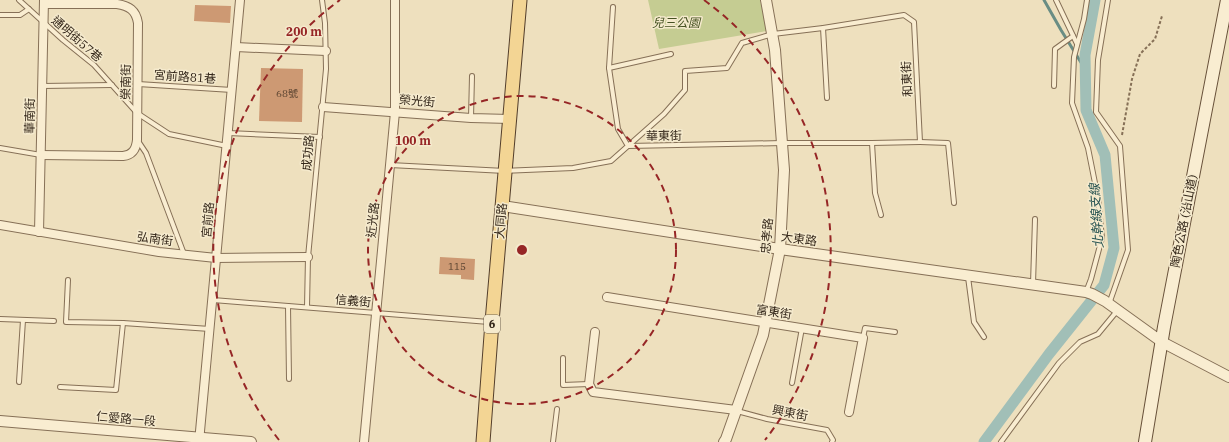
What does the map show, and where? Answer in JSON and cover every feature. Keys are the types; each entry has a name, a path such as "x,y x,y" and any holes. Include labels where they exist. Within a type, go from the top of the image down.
{"main road":[{"name":"大同路","path":"483,442 520,0"},
{"name":"陶色公路 (沿山道)","path":"1145,442 1162,342 1227,0"}],"street":[{"name":"宮前路","path":"199,440 240,0"},
{"name":"近光路","path":"364,442 395,112 395,0"},
{"name":"忠孝路","path":"724,442 763,335 780,249 784,170 775,50 766,0"},
{"name":"華南街","path":"39,232 44,2"},
{"name":"榮南街","path":"44,2 117,4 124,5 134,11 138,22 137,140"},
{"path":"236,47 326,51"},
{"name":"榮光街","path":"323,107 470,118 510,119"},
{"path":"41,156 123,156 129,155 133,152 137,140"},
{"name":"大東路","path":"502,206 780,249 1089,293"},
{"name":"弘南街","path":"0,225 184,255 216,258 308,257"},
{"path":"1089,293 1162,342 1229,377"},
{"name":"富東街","path":"607,297 863,338"},
{"path":"595,332 589,384 593,392 736,410"},
{"path":"849,412 863,338"},
{"name":"仁愛路一段","path":"0,421 199,440 251,442"}],"lane":[{"name":"通明街57巷","path":"18,0 94,65 137,112 169,134 227,146"},
{"name":"成功路","path":"307,307 308,257 326,69 325,23 322,0"},
{"path":"1056,0 1077,45"},
{"path":"1087,0 1084,19 1074,57 1072,104 1088,148 1098,198 1102,238 1091,279 1089,293"},
{"path":"1001,442 1059,362 1080,342 1098,334 1113,308 1128,250 1120,146 1096,112 1098,60 1108,0"},
{"path":"390,165 505,171 573,168 611,161 628,146 618,129 609,68 613,7"},
{"path":"0,15 20,15 28,9"},
{"name":"和東街","path":"628,146 664,114 685,90 685,71 728,68 742,43 773,34 823,28 904,15 914,22 920,142"},
{"path":"823,28 827,98"},
{"path":"1054,86 1055,49 1072,36"},
{"path":"609,68 671,54"},
{"path":"470,118 472,76"},
{"name":"宮前路81巷","path":"138,84 232,90"},
{"path":"42,86 112,85"},
{"path":"228,133 320,137"},
{"path":"137,140 146,153 184,255"},
{"path":"782,143 948,143 954,203"},
{"name":"華東街","path":"628,146 782,143"},
{"path":"872,143 875,193 881,215"},
{"path":"0,148 41,156"},
{"path":"1033,284 1035,219"},
{"path":"968,276 974,322 984,337"},
{"path":"68,280 66,322 123,323 210,329"},
{"name":"信義街","path":"213,300 492,322"},
{"path":"288,306 289,379"},
{"path":"0,319 54,321"},
{"path":"20,382 23,320"},
{"path":"60,387 116,390 123,323"},
{"path":"792,383 802,328"},
{"path":"863,338 865,328 895,332"},
{"path":"563,358 563,385 589,384"},
{"path":"553,442 557,409"},
{"name":"興東街","path":"736,410 767,419 827,430 833,440 832,442"}],"path":[{"path":"1120,146 1132,79 1140,54 1155,39 1162,16"}],"green space":[{"name":"兒三公園","path":"648,0 760,0 767,31 659,49"}],"building":[{"path":"195,5 231,6 230,23 194,21"},
{"path":"261,68 303,69 302,122 259,121"},
{"path":"440,257 475,259 474,280 461,279 461,275 439,274"}],"waterway":[{"path":"1044,0 1085,69"},
{"name":"北幹線支線","path":"984,442 1049,354 1104,285 1114,248 1105,155 1086,110 1085,55 1095,0"}]}
